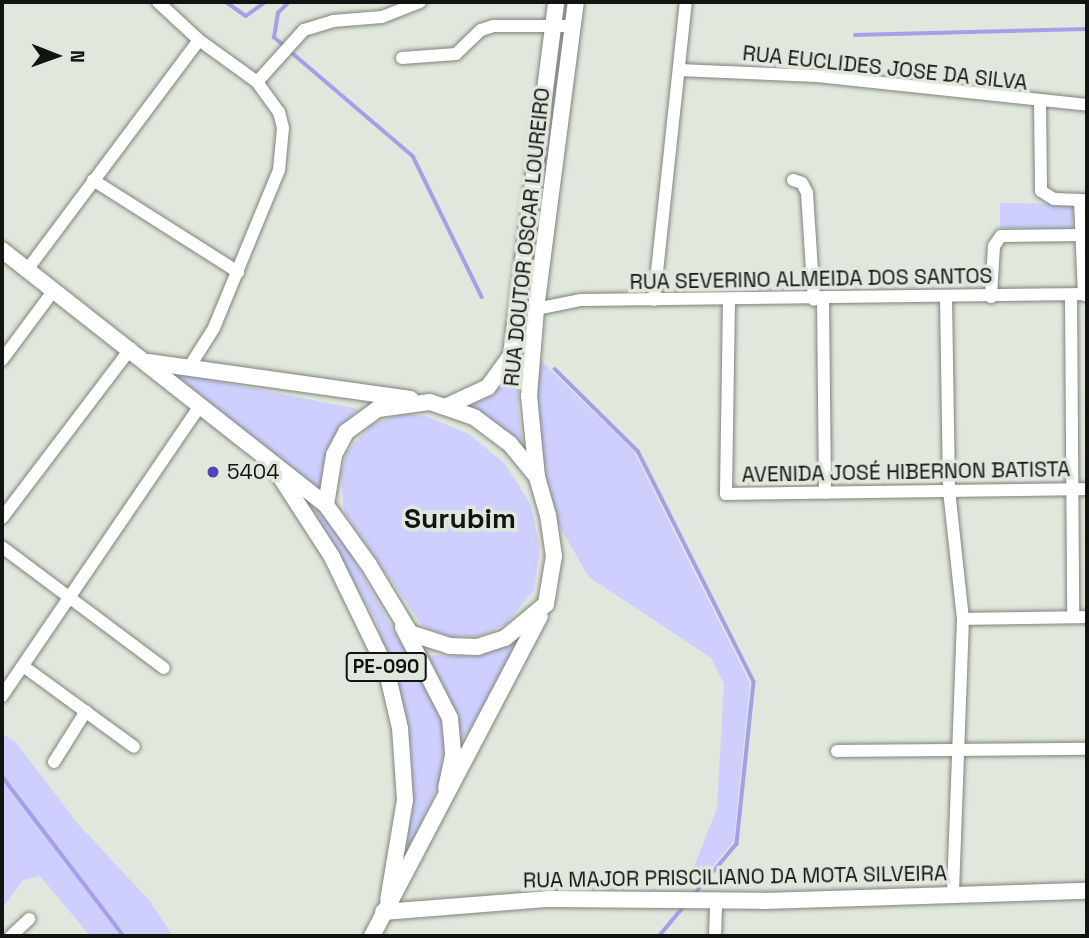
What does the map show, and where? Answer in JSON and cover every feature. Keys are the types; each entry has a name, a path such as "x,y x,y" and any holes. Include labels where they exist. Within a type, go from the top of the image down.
{"main road":[{"name":"RUA DOUTOR OSCAR LOUREIRO","path":"437,404 488,387 511,355 556,2"},
{"name":"RUA DOUTOR OSCAR LOUREIRO","path":"537,477 529,396 536,309 576,2"},
{"name":"PE-090","path":"2,250 131,348 326,505 369,565 450,718 453,756 436,821"},
{"path":"148,362 437,404 492,428 537,477"},
{"path":"326,505 334,455 346,432 378,409 437,404"},
{"name":"PE-090","path":"270,461 332,557 386,668 400,728 405,800 386,906"},
{"name":"PE-090","path":"372,936 386,906 436,821 546,604 554,556 537,477"},
{"name":"PE-090","path":"389,604 410,634 450,646 478,647 505,638 546,604"},
{"name":"RUA MAJOR PRISCILIANO DA MOTA SILVEIRA","path":"386,906 536,900 709,902 1087,891"}],"street":[{"path":"159,2 199,40 257,82 279,112 284,144 238,272 214,328 190,366"},
{"path":"257,82 304,30 333,21 382,17 420,2"},
{"path":"654,300 686,2"},
{"path":"402,58 456,54 481,30 493,26 573,26"},
{"path":"27,270 199,40"},
{"name":"RUA EUCLIDES JOSE DA SILVA","path":"679,70 817,76 1040,103 1087,105"},
{"path":"1040,103 1041,191 1054,199 1084,200 1070,489 1073,617"},
{"path":"93,180 238,272"},
{"path":"793,180 802,183 807,193 818,300 825,493"},
{"path":"991,297 994,246 1010,234 1081,235"},
{"path":"2,360 54,290"},
{"name":"RUA SEVERINO ALMEIDA DOS SANTOS","path":"536,309 581,300 946,299 1081,295"},
{"path":"946,299 949,491 963,619 953,895"},
{"name":"AVENIDA JOSÉ HIBERNON BATISTA","path":"729,300 726,494 1087,489"},
{"path":"2,518 131,348"},
{"path":"2,696 201,404"},
{"path":"2,547 164,668"},
{"path":"963,619 1087,617"},
{"path":"23,666 134,747"},
{"path":"54,762 86,711"},
{"path":"837,751 1087,749"},
{"path":"709,902 715,936"},
{"path":"11,936 29,919"}],"shaded area":[{"path":"562,2 569,2 527,336 522,336"},
{"path":"1000,203 1073,204 1072,229 1000,228"},
{"path":"521,350 518,405 523,448 465,408 492,396 514,368"},
{"path":"535,355 633,450 750,683 734,841 697,885 687,885 717,808 724,684 711,658 589,577 550,510 540,477"},
{"path":"180,374 358,409 328,445 321,493 178,377"},
{"path":"404,414 426,416 469,434 505,464 531,505 540,549 534,590 506,624 479,636 450,637 423,626 344,512 341,473 347,452 372,424"},
{"path":"311,506 321,511 347,548 440,712 445,747 439,784 405,858 412,808 412,756 403,703 376,621"},
{"path":"522,635 490,698 459,744 451,702 428,655 475,656"},
{"path":"2,734 15,741 78,824 149,900 173,936 90,936 40,876 23,880 2,909"}],"waterway":[{"path":"226,2 246,16 265,2"},
{"path":"284,46 274,38 278,13 289,2"},
{"path":"855,35 1087,29"},
{"path":"290,51 413,156 482,297"},
{"path":"555,369 638,451 754,682 737,844 695,894"},
{"path":"2,776 124,936"},
{"path":"659,936 685,905"}],"place":[{"name":"5404","path":"213,472"}],"district":[{"name":"Surubim","path":"460,518"}]}
